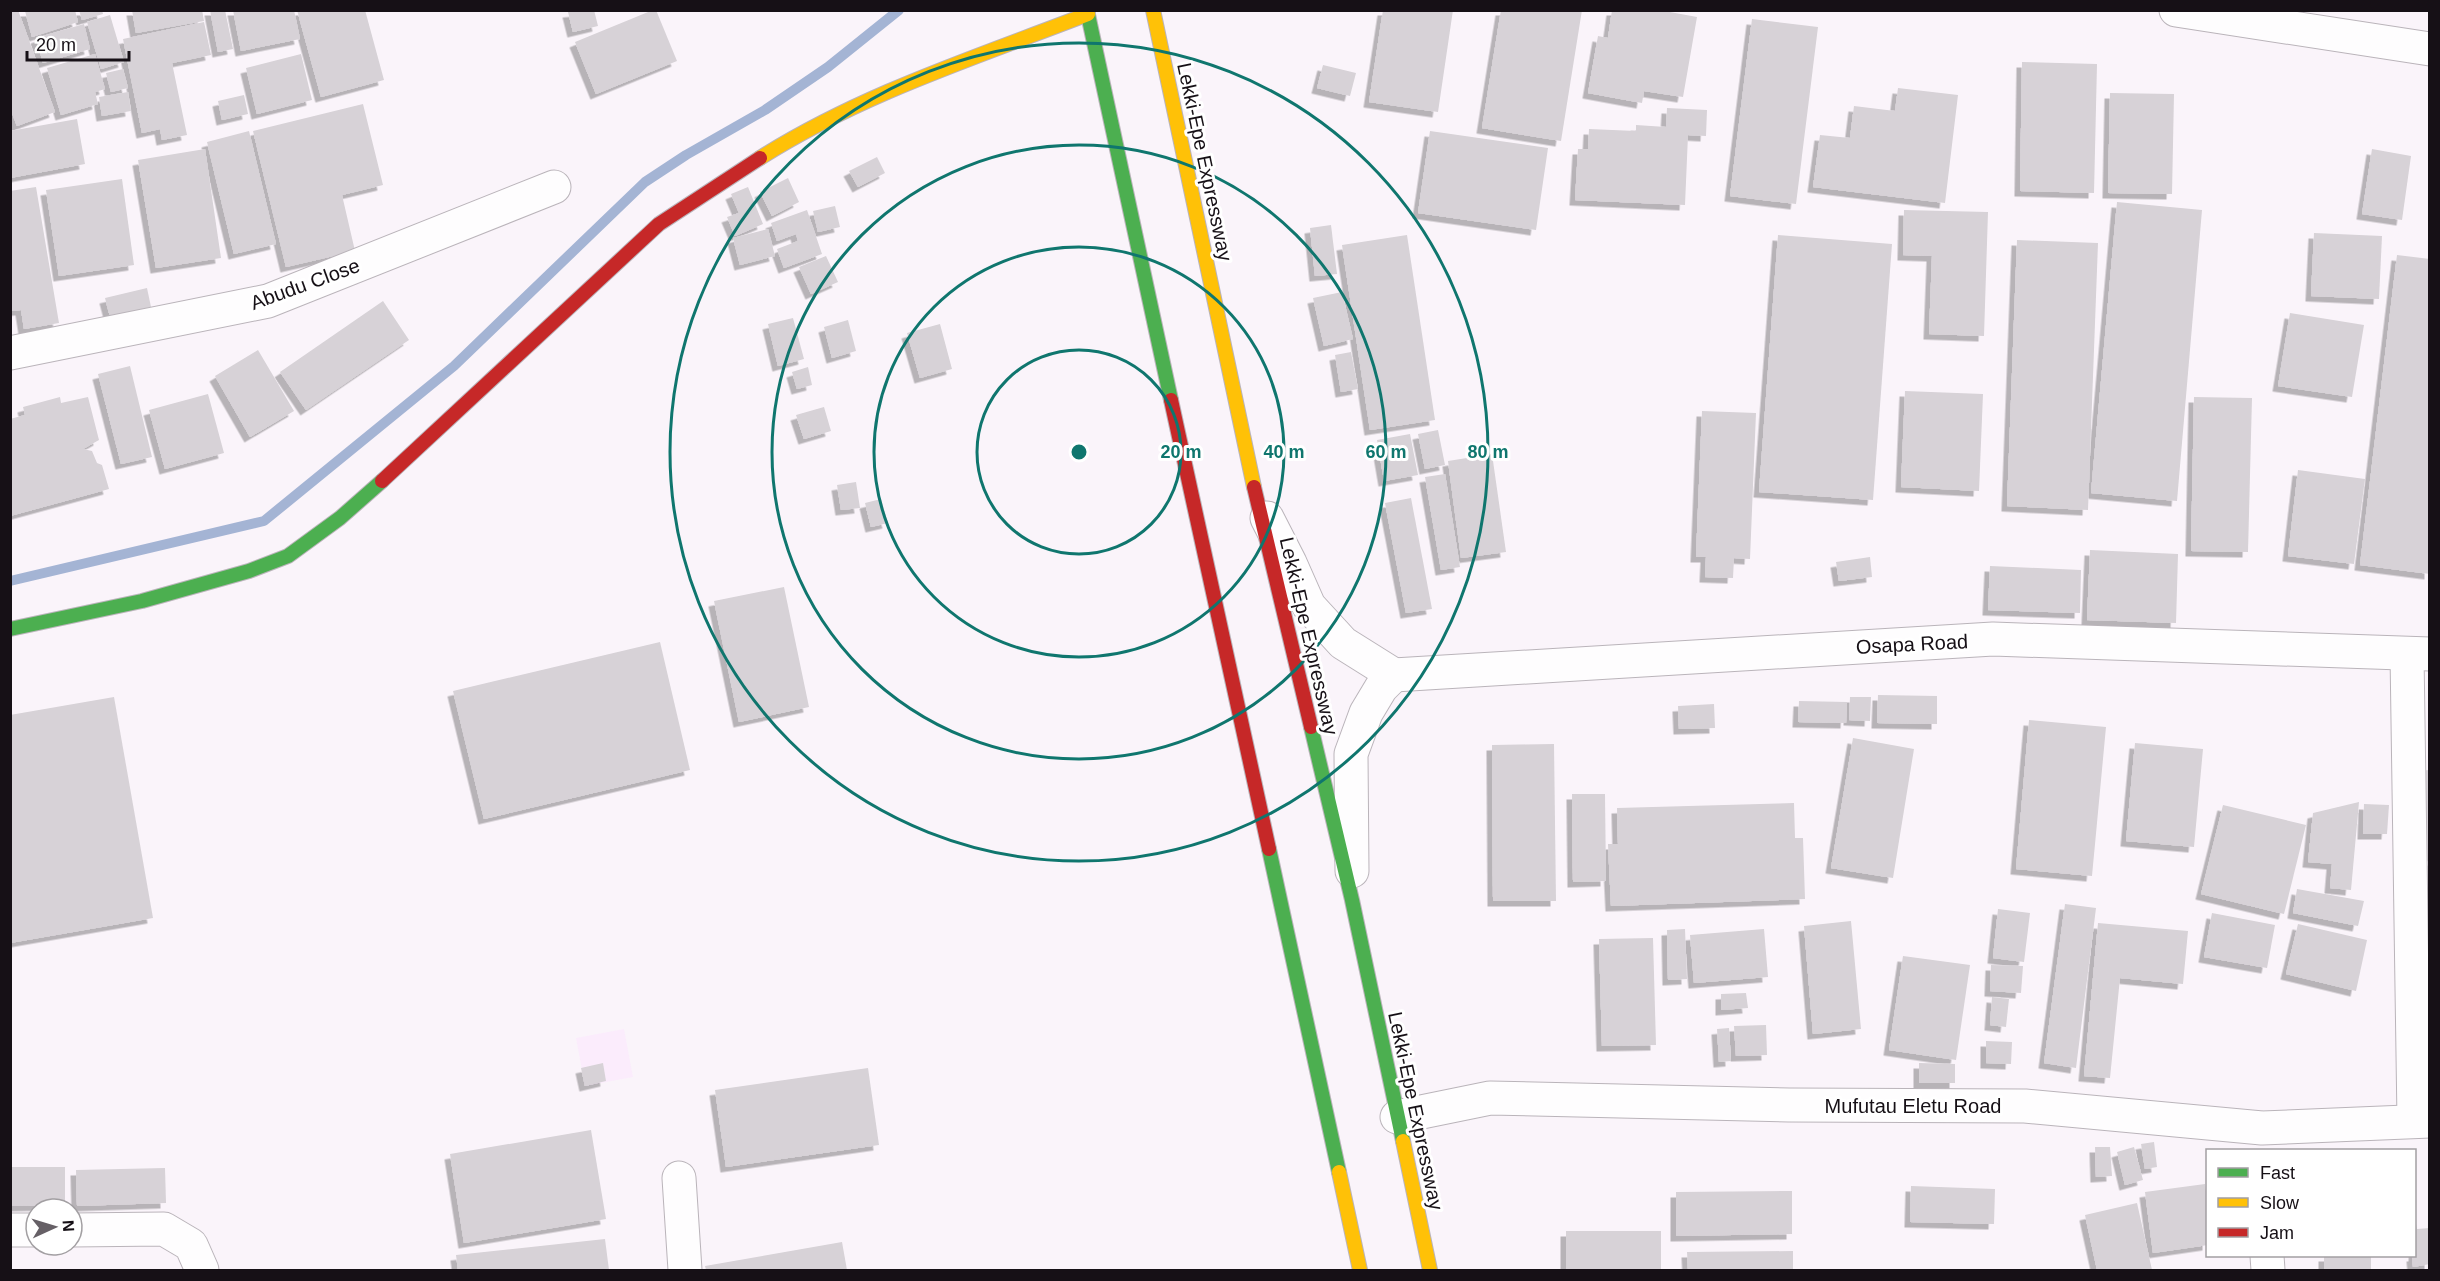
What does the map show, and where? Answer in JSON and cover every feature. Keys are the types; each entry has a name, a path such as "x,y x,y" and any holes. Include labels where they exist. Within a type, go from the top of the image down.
{"main road":[{"name":"Lekki-Epe Expressway","path":"1153,10 1257,500 1352,900 1430,1270"},
{"path":"10,629 142,601 249,571 288,556 340,518 659,224 686,205 809,129 916,80 1087,12 1360,1270"}],"street":[{"path":"2176,10 2430,49"},
{"name":"Abudu Close","path":"10,353 268,301 555,187"},
{"path":"1257,500 1290,563 1309,606 1343,643 1394,675 1382,688 1366,713 1352,754 1352,900"},
{"name":"Osapa Road","path":"1394,675 1994,639 2418,654"},
{"path":"2418,654 2422,1121"},
{"name":"Mufutau Eletu Road","path":"1397,1117 1490,1098 1789,1105 2025,1106 2262,1139 2422,1121"},
{"path":"679,1178 685,1270"},
{"path":"84,1230 164,1229 190,1245 202,1270"}],"shaded area":[{"path":"624,1029 633,1077 585,1086 576,1038"}],"building":[{"path":"10,10 18,10 55,112 17,126 10,108"},
{"path":"75,10 78,22 32,37 25,11"},
{"path":"79,10 102,10 103,14 82,20"},
{"path":"132,10 202,10 204,21 136,33"},
{"path":"210,10 225,10 233,49 218,52"},
{"path":"233,10 294,10 300,39 241,51"},
{"path":"297,10 365,10 384,80 321,97"},
{"path":"594,10 598,26 573,32 568,12"},
{"path":"656,10 677,61 596,94 575,42"},
{"path":"1383,10 1453,10 1438,112 1369,102"},
{"path":"1501,10 1582,10 1561,141 1482,128"},
{"path":"1612,10 1659,10 1697,17 1683,97 1644,91 1642,103 1588,93 1598,36 1608,38"},
{"path":"110,15 124,62 101,69 87,22"},
{"path":"1752,19 1818,27 1796,204 1730,196"},
{"path":"204,22 211,55 172,63 187,135 162,140 160,129 142,133 123,39"},
{"path":"84,24 90,49 43,63 36,38"},
{"path":"95,54 105,89 95,92 98,104 61,115 47,68"},
{"path":"301,54 312,100 257,114 246,68"},
{"path":"2022,62 2097,64 2094,193 2020,191"},
{"path":"1323,65 1356,73 1350,96 1317,88"},
{"path":"123,69 128,88 111,92 106,73"},
{"path":"1898,88 1958,95 1945,203 1813,187 1820,135 1850,138 1854,106 1895,111"},
{"path":"128,92 131,111 102,116 99,97"},
{"path":"2110,93 2174,94 2172,194 2108,193"},
{"path":"244,95 248,114 222,120 218,101"},
{"path":"363,104 383,185 342,195 355,251 286,267 253,131"},
{"path":"1667,108 1707,110 1706,136 1688,135 1685,205 1575,200 1578,149 1588,149 1589,129 1636,131 1636,125 1666,127"},
{"path":"77,119 85,164 10,178 10,131"},
{"path":"249,131 276,244 234,254 207,142"},
{"path":"1430,131 1548,148 1536,230 1418,213"},
{"path":"205,149 221,258 156,268 138,160"},
{"path":"2372,149 2411,156 2402,220 2362,214"},
{"path":"877,157 885,173 858,187 849,171"},
{"path":"788,178 799,202 772,216 760,192"},
{"path":"122,179 134,265 59,276 46,190"},
{"path":"36,187 59,323 24,329 21,310 10,311 10,191"},
{"path":"748,187 763,224 735,236 727,217 739,213 731,194"},
{"path":"2117,202 2202,210 2177,501 2091,493"},
{"path":"835,206 840,227 818,232 813,211"},
{"path":"807,210 822,254 784,268 777,249 798,241 796,234 777,241 771,223"},
{"path":"1904,210 1988,212 1984,336 1929,334 1932,256 1903,255"},
{"path":"1331,225 1337,274 1315,276 1310,228"},
{"path":"768,229 775,256 740,265 733,238"},
{"path":"2314,233 2382,236 2379,299 2311,296"},
{"path":"1407,235 1435,420 1370,430 1342,245"},
{"path":"1778,235 1892,244 1873,500 1759,492"},
{"path":"2017,240 2098,243 2088,510 2007,506"},
{"path":"2397,255 2430,259 2430,574 2360,565"},
{"path":"826,256 838,282 811,294 799,267"},
{"path":"147,288 151,307 110,317 105,298"},
{"path":"1342,292 1353,339 1324,346 1313,298"},
{"path":"383,301 409,340 306,410 280,372"},
{"path":"2290,313 2364,325 2352,397 2278,386"},
{"path":"793,318 804,359 778,366 768,324"},
{"path":"848,320 856,351 832,358 824,327"},
{"path":"940,324 952,369 920,378 907,333"},
{"path":"258,350 294,411 250,437 215,376"},
{"path":"1351,352 1358,389 1341,392 1335,355"},
{"path":"130,366 152,457 121,464 98,374"},
{"path":"808,367 812,385 797,389 792,372"},
{"path":"1905,391 1983,394 1979,491 1901,487"},
{"path":"208,394 224,453 165,469 149,410"},
{"path":"60,397 61,403 88,397 99,440 83,449 92,451 97,463 102,465 109,489 10,516 10,419 25,415 23,407"},
{"path":"2194,397 2252,398 2248,552 2191,551"},
{"path":"824,407 831,431 804,439 796,415"},
{"path":"1702,411 1756,413 1750,559 1734,558 1733,578 1705,577 1706,557 1696,557"},
{"path":"1438,430 1445,465 1425,469 1418,434"},
{"path":"1410,434 1418,475 1384,481 1377,440"},
{"path":"1492,454 1506,552 1461,558 1448,461"},
{"path":"2298,470 2365,479 2354,564 2288,556"},
{"path":"1445,474 1460,567 1441,570 1425,477"},
{"path":"856,482 860,508 841,510 837,485"},
{"path":"1411,498 1432,609 1406,613 1385,503"},
{"path":"881,499 888,523 871,527 865,503"},
{"path":"2090,550 2178,554 2176,623 2087,620"},
{"path":"1870,557 1872,577 1839,581 1836,562"},
{"path":"1990,566 2081,570 2080,613 1988,610"},
{"path":"784,587 809,707 739,722 714,601"},
{"path":"660,642 690,770 484,819 453,691"},
{"path":"1878,695 1937,696 1937,724 1877,723"},
{"path":"114,697 153,918 10,943 10,715"},
{"path":"1850,697 1871,697 1870,721 1849,720"},
{"path":"1799,701 1847,702 1846,723 1798,722"},
{"path":"1714,704 1715,728 1679,729 1678,706"},
{"path":"2029,720 2106,727 2092,876 2016,869"},
{"path":"1853,738 1914,749 1893,878 1831,868"},
{"path":"2135,743 2203,749 2194,847 2126,841"},
{"path":"1554,744 1556,901 1493,901 1492,745"},
{"path":"2430,770 2430,861 2420,862 2413,771"},
{"path":"1572,794 1605,794 1606,881 1573,882"},
{"path":"2359,802 2351,890 2330,888 2332,864 2308,862 2313,813"},
{"path":"1794,803 1795,838 1803,838 1805,899 1611,906 1608,844 1618,844 1617,808"},
{"path":"2364,804 2389,805 2387,834 2363,834"},
{"path":"2223,805 2306,825 2284,914 2201,894"},
{"path":"2430,865 2430,909 2427,909 2426,866"},
{"path":"2297,889 2364,901 2358,926 2293,913"},
{"path":"2065,904 2096,908 2076,1068 2044,1063"},
{"path":"1998,909 2030,913 2024,962 1993,958"},
{"path":"2212,913 2275,925 2267,968 2204,957"},
{"path":"1851,921 1861,1029 1813,1034 1804,926"},
{"path":"2098,923 2188,931 2183,984 2120,978 2110,1078 2084,1076"},
{"path":"2298,924 2367,940 2356,991 2286,974"},
{"path":"1685,929 1687,979 1668,980 1667,930"},
{"path":"1764,929 1768,977 1694,983 1690,935"},
{"path":"1653,938 1656,1045 1602,1046 1599,939"},
{"path":"1903,956 1970,965 1956,1060 1889,1050"},
{"path":"1991,965 2023,966 2021,993 1990,991"},
{"path":"1746,993 1748,1008 1721,1010 1721,994"},
{"path":"1992,997 2009,999 2006,1027 1990,1025"},
{"path":"1766,1025 1767,1055 1736,1056 1734,1026"},
{"path":"1729,1028 1731,1061 1719,1062 1717,1029"},
{"path":"1986,1041 2012,1042 2011,1064 1986,1063"},
{"path":"603,1063 606,1081 585,1086 581,1068"},
{"path":"1919,1063 1955,1064 1955,1083 1919,1083"},
{"path":"868,1068 879,1145 726,1167 715,1090"},
{"path":"591,1130 606,1219 464,1243 450,1154"},
{"path":"2154,1142 2157,1167 2145,1169 2141,1144"},
{"path":"2095,1147 2110,1147 2112,1176 2096,1177"},
{"path":"2134,1147 2143,1180 2125,1185 2117,1152"},
{"path":"10,1167 65,1167 65,1197 24,1197 24,1206 10,1206"},
{"path":"165,1168 166,1203 84,1206 84,1197 77,1197 76,1170"},
{"path":"2205,1184 2206,1245 2153,1253 2145,1192"},
{"path":"1911,1186 1995,1189 1994,1224 1910,1222"},
{"path":"1792,1191 1792,1234 1676,1236 1676,1192"},
{"path":"2137,1203 2152,1270 2097,1270 2085,1215"},
{"path":"2416,1224 2417,1229 2430,1228 2430,1264 2413,1267 2412,1257 2416,1257"},
{"path":"1566,1231 1661,1231 1661,1270 1566,1270"},
{"path":"605,1239 609,1270 458,1270 456,1255"},
{"path":"842,1242 847,1270 706,1270 705,1266"},
{"path":"1793,1251 1793,1270 1688,1270 1687,1252"},
{"path":"2324,1257 2371,1257 2371,1270 2324,1270"}],"waterway":[{"path":"10,581 264,521 454,366 645,182 686,155 765,110 828,67 899,10"}],"traffic: fast":[{"path":"1087,10 1171,400"},
{"path":"10,629 142,601 249,571 288,556 340,518 382,481"},
{"path":"1311,727 1352,900 1403,1141"},
{"path":"1269,849 1339,1172"}],"traffic: slow":[{"path":"1153,10 1254,487"},
{"path":"760,158 799,135 879,96 1088,14"},
{"path":"1403,1141 1430,1270"},
{"path":"1339,1172 1360,1270"}],"traffic: jam":[{"path":"382,481 659,224 760,158"},
{"path":"1171,400 1269,849"},
{"path":"1254,487 1311,727"}]}
